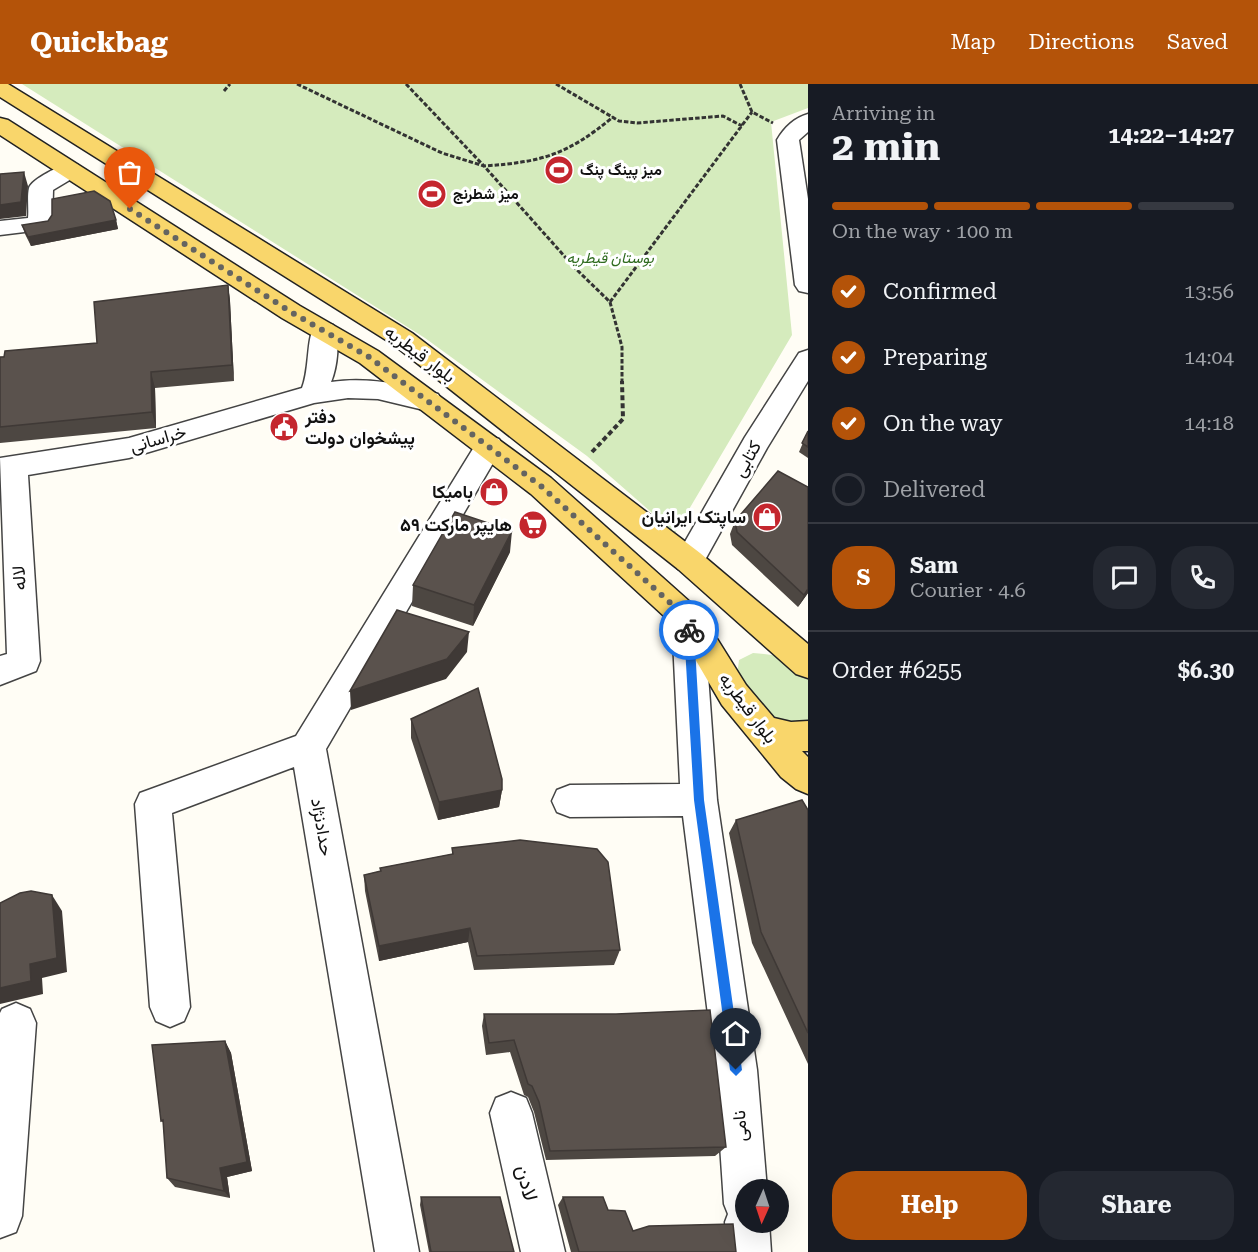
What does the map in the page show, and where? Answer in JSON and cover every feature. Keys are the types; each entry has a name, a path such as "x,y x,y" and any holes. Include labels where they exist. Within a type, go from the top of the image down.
{"main road":[{"name":"بلوار قیطریه","path":"0,88 403,339 689,561 808,664"},
{"name":"بلوار قیطریه","path":"4,132 70,170 291,312 369,357 541,486 688,619 734,695 794,766 808,778"},
{"path":"291,312 315,305 322,298 324,290"},
{"path":"369,357 382,343 403,339"},
{"path":"763,730 790,737 808,736"}],"street":[{"path":"800,127 788,140 808,285"},
{"path":"0,228 40,224 41,187 70,170"},
{"path":"313,394 321,374 324,331"},
{"name":"کتابی","path":"689,561 755,444 808,359"},
{"name":"خراسانی","path":"7,469 129,448 313,394 348,389 378,390 428,401"},
{"path":"170,1007 153,804 308,747 404,619 489,446"},
{"name":"لاله","path":"0,671 24,661 7,469"},
{"name":"نامی","path":"688,619 699,800 736,1070 744,1179"},
{"name":"حدادنژاد","path":"308,747 397,1252"},
{"path":"570,801 699,800"},
{"path":"0,1216 16,1023"},
{"name":"لادن","path":"511,1113 543,1252"},
{"path":"748,1233 749,1252"}],"path":[{"path":"224,91 230,84"},
{"path":"297,84 442,153 484,166 548,160 564,153 596,132 613,117"},
{"path":"406,84 484,166 575,268 610,302 622,347 623,419 587,456 570,467"},
{"path":"556,84 619,121 637,123 723,116 742,126"},
{"path":"740,84 752,112 800,127"},
{"path":"610,302 752,112"}],"green space":[{"name":"بوستان قیطریه","path":"22,84 808,84 808,108 771,122 792,335 675,533 587,456 425,338"},
{"path":"753,653 784,659 808,678 808,728 767,721 737,676 739,660"}],"building":[{"path":"24,172 21,202 0,205 0,174"},
{"path":"94,191 110,201 116,220 28,237 22,225 48,221 52,215 52,199"},
{"path":"228,285 232,365 151,372 152,412 0,427 0,357 4,357 5,351 97,343 94,302"},
{"path":"808,431 808,447 802,443"},
{"path":"778,471 808,487 808,589 804,595 737,532 735,521"},
{"path":"455,512 512,531 474,605 413,585"},
{"path":"397,610 469,632 447,659 350,691"},
{"path":"478,688 502,779 502,790 439,802 411,719"},
{"path":"802,800 808,810 808,1033 761,932 736,820"},
{"path":"520,840 597,849 608,862 620,950 477,956 470,928 379,946 364,875 381,871 380,868 453,854 452,848"},
{"path":"31,891 52,895 57,958 30,964 31,981 0,988 0,903 20,893"},
{"path":"710,1010 726,1147 550,1151 539,1102 532,1086 528,1084 514,1040 489,1043 484,1014 616,1014"},
{"path":"225,1041 247,1162 220,1168 224,1191 167,1178 163,1120 161,1121 152,1045"},
{"path":"421,1197 500,1197 514,1252 431,1252"},
{"path":"563,1197 603,1197 608,1210 625,1211 633,1231 649,1226 733,1224 736,1252 579,1252"}],"way so far":[{"path":"130,209 291,312 369,357 541,486 688,619 689,630"}],"place":[{"name":"میز پینگ پنگ","path":"559,170"},
{"name":"میز شطرنج","path":"432,194"},
{"name":"دفتر پیشخوان دولت","path":"284,427"},
{"name":"بامیکا","path":"494,492"},
{"name":"ساپتک ایرانیان","path":"767,517"},
{"name":"هایپر مارکت ۵۹","path":"533,525"}],"route":[{"path":"689,630 699,800 736,1070"}]}
